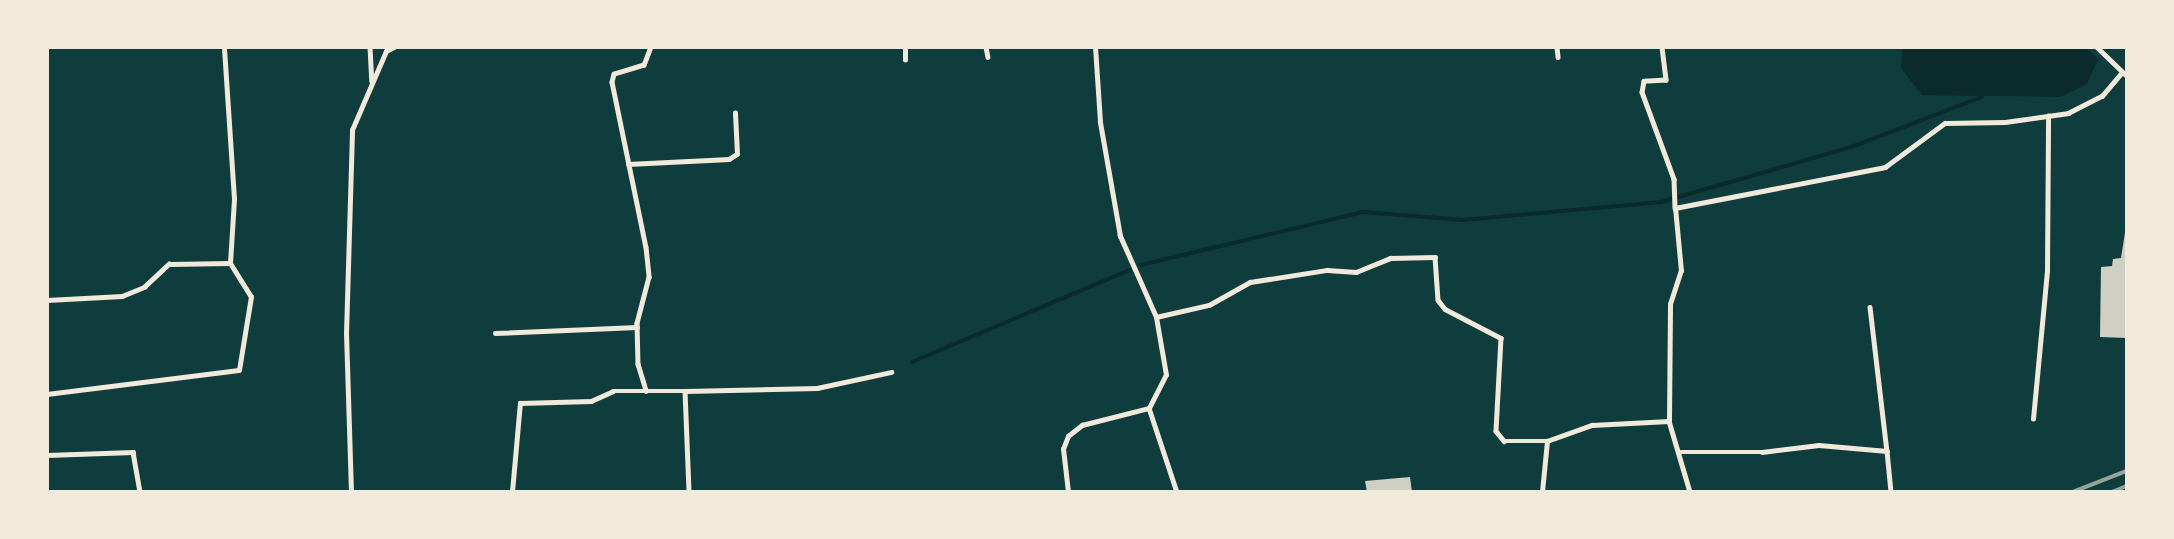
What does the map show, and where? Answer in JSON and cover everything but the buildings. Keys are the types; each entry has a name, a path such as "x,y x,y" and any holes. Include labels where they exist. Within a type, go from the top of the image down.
{"street":[{"path":"47,394 240,370 251,297 230,263 234,199 224,47"},
{"path":"370,47 372,83"},
{"path":"351,492 346,334 352,130 386,51 394,47"},
{"path":"646,391 638,364 637,327 649,277 638,198 628,164 612,82 614,74 644,65 651,47"},
{"path":"905,47 905,60"},
{"path":"986,47 988,57"},
{"path":"1095,47 1100,122 1119,236 1156,317 1166,375 1149,408 1177,492"},
{"path":"1557,47 1558,57"},
{"path":"1662,47 1666,80 1643,81 1642,92 1674,179 1681,271 1670,304 1669,421 1690,492"},
{"path":"2097,47 2127,76"},
{"path":"1675,206 1885,167 1945,122 2068,113 2102,96 2121,73"},
{"path":"628,164 729,159 737,154 735,113"},
{"path":"2033,419 2047,271 2049,116"},
{"path":"1156,317 1209,305 1250,282 1327,270 1356,272 1390,258 1435,257 1438,300 1445,309 1501,338 1496,431 1504,441 1547,441 1592,425 1669,421"},
{"path":"47,300 122,296 144,287 169,264 230,263"},
{"path":"1870,307 1891,492"},
{"path":"495,333 637,327"},
{"path":"512,492 520,403 591,401 613,391 817,388 891,372"},
{"path":"685,391 690,492"},
{"path":"1068,492 1063,449 1068,436 1082,425 1149,408"},
{"path":"1542,492 1547,441"},
{"path":"1679,452 1762,452 1819,445 1887,451"},
{"path":"47,455 133,452 140,492"}],"water":[{"path":"1903,47 2085,47 2098,59 2087,84 2060,97 1922,95 1901,68"}],"waterway":[{"path":"2108,49 2113,47"},
{"path":"1141,265 1364,212 1463,220 1661,202 1852,147 1982,97"},
{"path":"912,362 1130,270"}],"railway":[{"path":"2073,492 2127,471"},
{"path":"2112,492 2127,486"}]}
